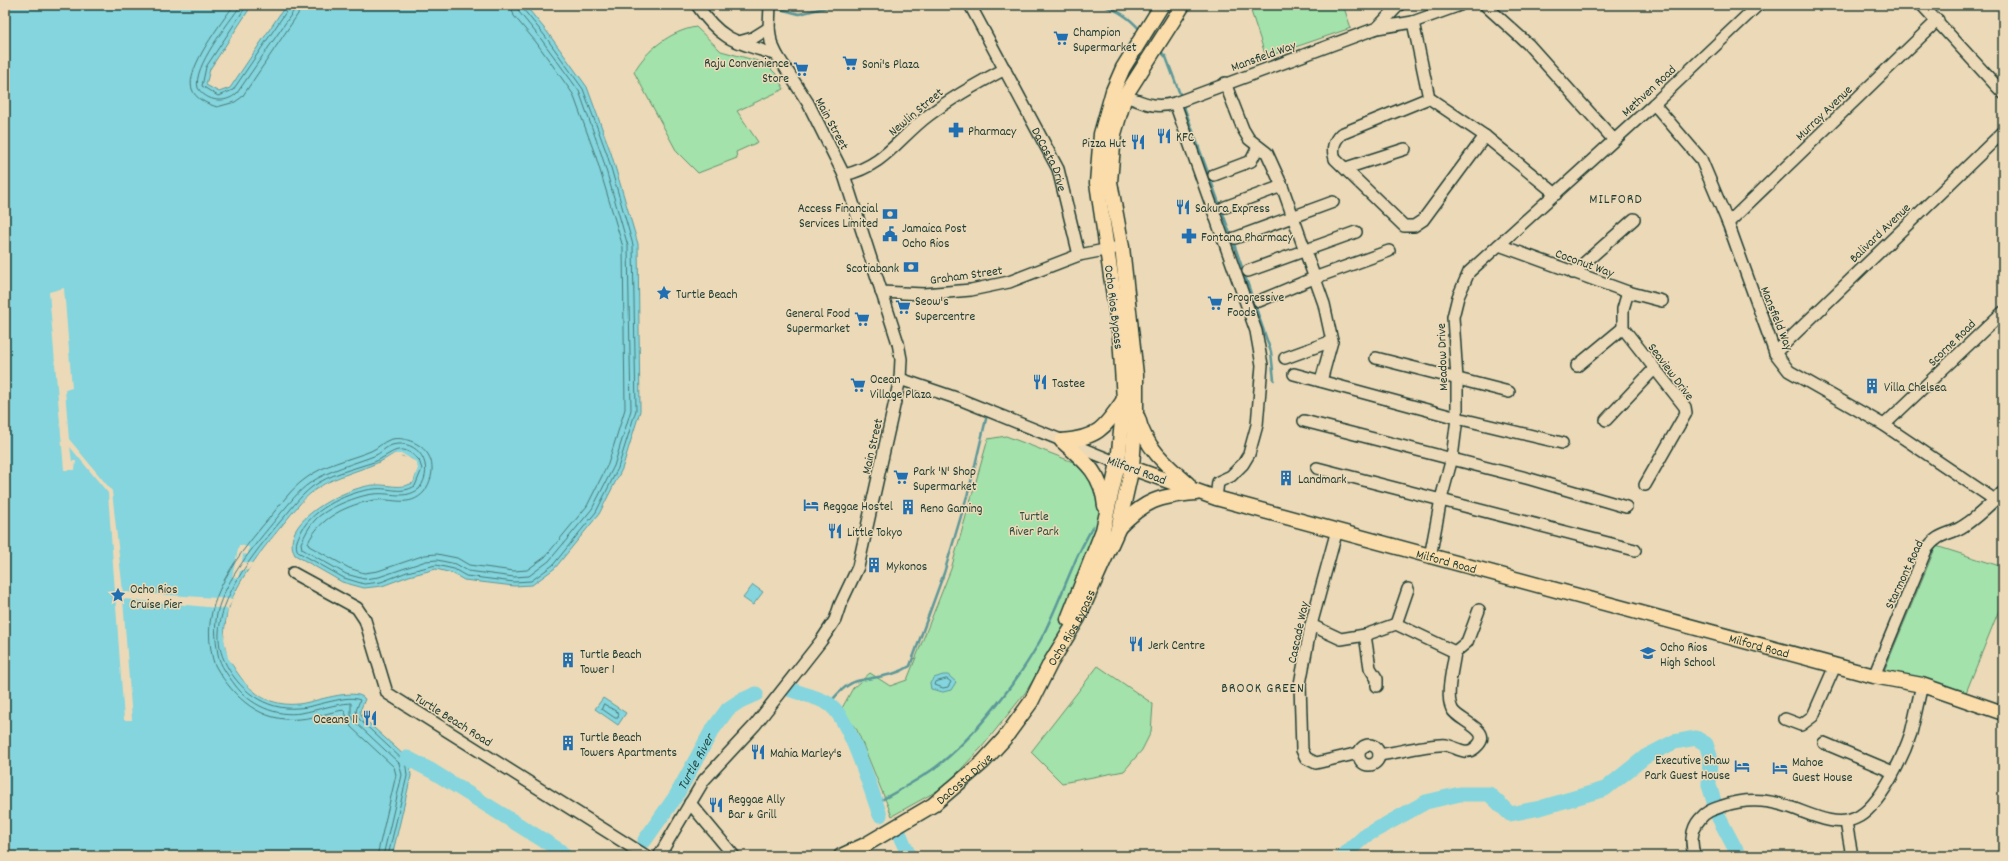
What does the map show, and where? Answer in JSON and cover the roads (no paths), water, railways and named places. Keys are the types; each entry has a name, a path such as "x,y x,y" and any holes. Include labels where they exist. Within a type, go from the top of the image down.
{"main road":[{"name":"Ocho Rios Bypass","path":"1051,662 1103,530 1118,463 1124,400 1120,336 1097,183 1101,134 1113,91 1123,68 1162,5"},
{"name":"Ocho Rios Bypass","path":"1051,662 1078,618 1118,529 1132,467 1136,410 1134,345 1122,247 1110,182 1114,134 1125,96 1183,5"},
{"path":"1062,442 1080,440 1092,435 1106,426 1124,400"},
{"path":"1136,410 1140,428 1158,456 1169,468 1199,493"},
{"path":"1062,442 1087,463 1098,476 1104,491 1106,510 1103,530"},
{"name":"Milford Road","path":"1118,463 1216,498 1835,666 1874,676 1922,685 2003,713"},
{"path":"1118,529 1131,515 1149,502 1166,496 1199,493"},
{"name":"DaCosta Drive","path":"841,856 865,845 933,805 982,762 1004,739 1031,702 1051,662"}],"street":[{"path":"697,5 717,30 738,42 777,55"},
{"name":"Main Street","path":"659,856 704,780 755,725 821,641 835,620 840,605 858,567 900,379 900,354 844,175 808,103 777,55 771,42 769,24 770,5"},
{"path":"970,5 1005,69"},
{"path":"1377,28 1399,5"},
{"name":"Mansfield Way","path":"1125,96 1152,106 1162,107 1377,28 1413,22 1460,5"},
{"path":"1485,5 1528,44 1614,140"},
{"name":"Methven Road","path":"1556,194 1654,104 1758,5"},
{"path":"1922,5 1938,20 2003,93"},
{"name":"Murray Avenue","path":"1728,223 1938,20"},
{"path":"1413,22 1429,98 1485,136 1556,194"},
{"path":"738,42 753,38 769,24"},
{"name":"Newlin Street","path":"844,175 858,172 874,164 927,116 962,92 1005,69"},
{"name":"DaCosta Drive","path":"1005,69 1058,169 1079,255"},
{"path":"1225,83 1242,129 1249,139 1267,153 1282,186 1324,304 1332,341 1321,382"},
{"path":"1429,98 1341,134 1334,143 1333,154 1335,159 1346,168 1404,226 1414,226 1423,220 1485,136"},
{"path":"1178,102 1256,331 1262,365 1256,425 1249,454 1231,476 1218,482 1216,498"},
{"name":"Mansfield Way","path":"1654,104 1701,158 1728,223 1774,353 1789,371 1884,425 1999,496"},
{"name":"Balivard Avenue","path":"1774,353 2003,132"},
{"path":"1214,176 1251,161 1258,147"},
{"path":"1346,168 1404,149"},
{"path":"1225,207 1282,186"},
{"name":"Meadow Drive","path":"1430,556 1441,499 1452,458 1457,418 1457,379 1453,317 1458,297 1469,272 1556,194"},
{"path":"1235,238 1293,218 1332,202"},
{"path":"1573,273 1634,219"},
{"path":"1248,271 1356,232"},
{"name":"Coconut Way","path":"1499,245 1628,292 1662,301"},
{"name":"Graham Street","path":"881,292 924,294 971,290 1009,282 1079,255 1122,247"},
{"path":"1259,302 1314,278 1389,251"},
{"path":"1577,366 1623,328 1623,309 1628,292"},
{"name":"Scorne Road","path":"1884,425 2003,312"},
{"name":"Seaview Drive","path":"1623,328 1685,407 1686,413 1645,484"},
{"path":"1285,358 1332,341"},
{"path":"1376,358 1509,392"},
{"path":"1606,420 1654,369"},
{"path":"1294,374 1457,418 1562,443"},
{"name":"Milford Road","path":"900,379 959,399 1062,442 1118,463"},
{"path":"1304,421 1452,458 1553,485 1626,507"},
{"path":"1317,468 1635,550"},
{"name":"Starmont Road","path":"1874,676 1926,550 1940,535 1964,526 1999,496"},
{"name":"Cascade Way","path":"1337,530 1311,625 1300,684 1302,750 1306,758 1316,763 1358,753 1361,761 1367,765 1374,764 1379,755 1445,745 1467,752 1474,749 1479,744 1481,736 1479,730 1457,716 1452,711 1448,698 1455,652"},
{"name":"Turtle Beach Road","path":"293,573 356,608 361,613 365,620 387,694 646,856"},
{"path":"1396,624 1408,589"},
{"path":"1311,625 1340,639 1365,635 1396,624 1455,652 1467,642 1479,610"},
{"path":"1365,635 1370,668 1377,679 1377,686"},
{"path":"1784,719 1801,725 1813,716 1835,666"},
{"path":"1695,856 1692,837 1694,827 1708,811 1726,805 1751,800 1765,801 1782,804 1832,821 1846,822 1858,818 1868,808 1893,772 1910,733 1922,685"},
{"path":"1824,743 1893,772"},
{"path":"690,803 734,856"},
{"path":"1846,822 1852,856"}],"water":[{"path":"5,5 252,5 210,69 206,85 219,92 230,88 286,5 525,5 548,33 587,87 611,153 638,244 640,411 622,469 599,514 555,568 532,585 514,586 464,580 452,573 436,569 409,576 382,586 364,588 342,582 295,555 292,542 296,530 305,518 332,499 362,487 374,485 403,486 413,483 416,470 415,462 394,454 375,464 334,479 324,484 305,498 254,561 233,597 227,617 225,636 228,656 239,675 257,694 281,704 305,703 333,696 352,694 360,695 365,699 360,711 362,717 407,758 411,776 392,856 5,856"},
{"path":"753,585 763,592 753,605 743,598"},
{"path":"948,675 956,682 951,690 943,692 931,689 930,683 934,678"},
{"path":"603,698 626,713 618,725 595,709"}],"waterway":[{"path":"772,7 799,14 836,5"},
{"path":"1101,5 1122,14 1140,30"},
{"path":"1160,51 1166,57 1181,97"},
{"path":"1183,104 1231,236"},
{"path":"1233,241 1271,352 1274,380"},
{"path":"829,704 842,690 853,682 891,674 904,670 910,666 944,573 970,486 987,415"},
{"path":"876,803 914,782 936,767 965,741 994,708 1021,672 1041,639 1078,554 1093,526"},
{"name":"Turtle River","path":"791,690 825,702 837,711 852,738 880,815"},
{"name":"Turtle River","path":"645,840 676,796 711,732 728,709 740,701 756,694"},
{"path":"1343,856 1365,836 1426,802 1460,794 1489,794 1510,814 1540,808 1605,789 1645,757 1674,742 1696,738 1706,744 1710,756 1709,785 1719,818 1739,856"},
{"name":"Turtle River","path":"407,758 432,771 559,850 565,856"},
{"name":"Turtle River","path":"899,833 909,856"},
{"path":"1333,856 1365,836"}],"place":[{"name":"Champion Supermarket","path":"1061,38"},
{"name":"Soni's Plaza","path":"850,63"},
{"name":"Raju Convenience Store","path":"801,69"},
{"name":"Pharmacy","path":"956,130"},
{"name":"KFC","path":"1164,136"},
{"name":"Pizza Hut","path":"1138,142"},
{"name":"Sakura Express","path":"1183,207"},
{"name":"Access Financial Services Limited","path":"890,214"},
{"name":"Jamaica Post Ocho Rios","path":"890,234"},
{"name":"Fontana Pharmacy","path":"1189,236"},
{"name":"Scotiabank","path":"911,267"},
{"name":"Turtle Beach","path":"664,293"},
{"name":"Progressive Foods","path":"1215,303"},
{"name":"Seow's Supercentre","path":"903,307"},
{"name":"General Food Supermarket","path":"862,319"},
{"name":"Tastee","path":"1040,382"},
{"name":"Ocean Village Plaza","path":"858,385"},
{"name":"Villa Chelsea","path":"1872,386"},
{"name":"Park 'N' Shop Supermarket","path":"901,477"},
{"name":"Landmark","path":"1286,478"},
{"name":"Reggae Hostel","path":"811,505"},
{"name":"Reno Gaming","path":"908,507"},
{"name":"Little Tokyo","path":"835,531"},
{"name":"Mykonos","path":"874,565"},
{"name":"Ocho Rios Cruise Pier","path":"118,595"},
{"name":"Jerk Centre","path":"1136,644"},
{"name":"Ocho Rios High School","path":"1648,653"},
{"name":"Turtle Beach Tower 1","path":"568,660"},
{"name":"Oceans 11","path":"370,718"},
{"name":"Turtle Beach Towers Apartments","path":"568,743"},
{"name":"Mahia Marley's","path":"758,752"},
{"name":"Executive Shaw Park Guest House","path":"1742,766"},
{"name":"Mahoe Guest House","path":"1780,768"},
{"name":"Reggae Ally Bar & Grill","path":"716,805"}],"district":[{"name":"MILFORD","path":"1616,198"},
{"name":"BROOK GREEN","path":"1263,687"}],"park label":[{"name":"Turtle River Park","path":"1034,522"}]}
